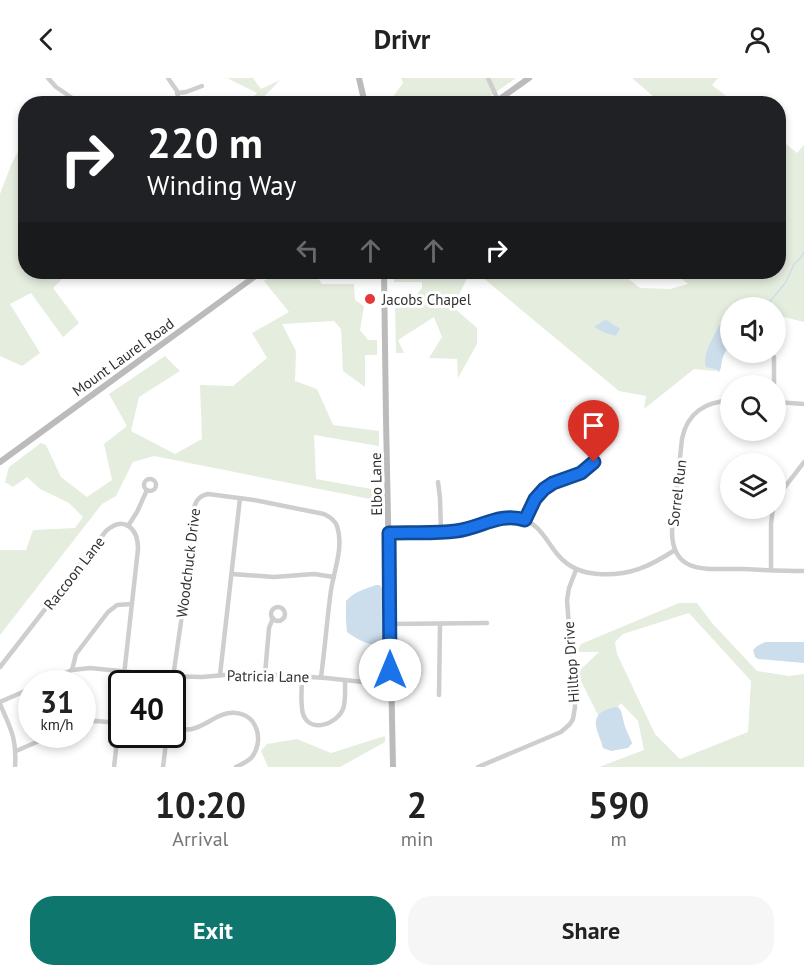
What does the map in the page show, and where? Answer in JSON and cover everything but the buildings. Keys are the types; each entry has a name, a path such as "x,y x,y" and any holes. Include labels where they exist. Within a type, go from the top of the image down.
{"street":[{"path":"48,78 69,96"},
{"path":"168,78 178,96"},
{"path":"359,78 363,96"},
{"path":"488,78 493,96"},
{"path":"504,96 529,78"},
{"path":"177,93 202,86"},
{"name":"Mount Laurel Road","path":"0,462 251,279"},
{"name":"Elbo Lane","path":"384,279 393,767"},
{"name":"Sorrel Run","path":"675,550 672,531 685,428 703,407 720,401"},
{"path":"786,403 804,404"},
{"path":"525,520 535,499 544,489 553,483 581,473 594,462"},
{"path":"786,487 804,462"},
{"path":"438,482 441,532"},
{"path":"125,670 138,544 137,536 128,526 147,490"},
{"name":"Woodchuck Drive","path":"173,670 179,638 192,516 195,503 200,497 208,494 320,513 332,518 336,524 338,557 329,607 321,677"},
{"path":"220,675 240,498"},
{"path":"389,533 464,530 501,518 513,517 525,520 538,528 557,554 581,572 626,573 644,567 675,550 683,561 698,568 804,571"},
{"path":"771,570 772,519"},
{"name":"Raccoon Lane","path":"0,667 106,531 117,524 128,526"},
{"name":"Hilltop Drive","path":"477,767 489,765 561,732 573,719 575,700 567,600 576,570"},
{"path":"232,574 274,577 314,574 334,577"},
{"path":"72,670 76,654 108,612 117,605 132,604"},
{"path":"265,674 269,628 273,618"},
{"path":"390,624 487,623"},
{"path":"439,695 440,624"},
{"name":"Patricia Lane","path":"72,670 90,668 108,670"},
{"name":"Patricia Lane","path":"186,677 236,673 265,674 321,677 391,685"},
{"path":"302,676 302,710 308,722 321,726 329,723 341,712 344,706 345,681"},
{"path":"15,767 16,751 12,732 0,703 18,695"},
{"path":"186,729 228,713 246,716 257,728 258,745 252,757 236,767"},
{"path":"16,751 23,748"},
{"path":"114,767 116,748"},
{"path":"164,767 166,748"}],"shaded area":[{"path":"227,78 253,78 261,89 280,80 265,96 254,96 257,93"},
{"path":"401,78 516,78 491,96 394,96 403,83"},
{"path":"632,78 718,78 712,85 726,96 653,96"},
{"path":"786,144 797,153 804,145 804,322 786,318 786,297 720,297 720,362 715,371 694,369 644,409 646,396 619,391 484,279 629,279 640,288 670,289 688,284 682,279 786,279"},
{"path":"18,152 18,279 62,279 53,288 79,323 63,337 31,293 10,304 40,353 22,366 0,356 0,194"},
{"path":"267,279 319,279 322,284 354,284 355,300 364,306 360,330 368,340 377,340 377,355 365,355 365,387 343,371 341,329 334,321 282,324 296,351 295,381 317,389 333,425 379,431 379,446 314,435 316,479 377,490 380,492 380,501 154,456 133,462 116,496 102,504 0,635 0,550 26,550 33,530 75,528 83,517 69,503 40,489 27,477 13,487 5,482 9,467 41,443 46,445 61,477 87,497 112,480 104,444 127,426 109,394 165,356 180,371 139,397 131,431 175,454 202,439 200,385 233,386 267,358 252,333 289,312 264,281"},
{"path":"394,279 467,279 453,307 477,328 477,344 458,378 457,359 429,358 442,337 434,317 398,340 404,353 396,353 395,301 412,300 422,288 422,282 394,282"},
{"path":"679,603 697,603 712,623 757,671 789,676 804,674 804,767 599,767 644,750 638,721 621,703 617,708 632,744 603,748 598,715 577,673 599,652 577,652 581,644","holes":["689,613 751,681 748,732 680,759 655,734 617,654 615,642 623,634"]},
{"path":"385,736 385,742 340,767 268,767 261,751 267,744 297,739 331,753"}],"water":[{"path":"607,320 620,328 616,336 594,327"},
{"path":"720,324 720,363 722,363 719,372 706,367 709,345"},
{"path":"380,585 383,591 385,609 384,644 379,645 364,642 347,632 346,620 346,601 363,589"},
{"path":"765,642 804,642 804,663 758,659 753,650"},
{"path":"616,707 621,711 632,743 628,748 611,751 603,748 596,722 600,713"}],"waterway":[{"path":"774,297 786,282 794,264 804,252"}],"place":[{"name":"Jacobs Chapel","path":"370,299"}],"route":[{"path":"390,670 389,533 458,531 507,517 525,520 535,499 544,489 553,483 585,471 594,462"}]}
